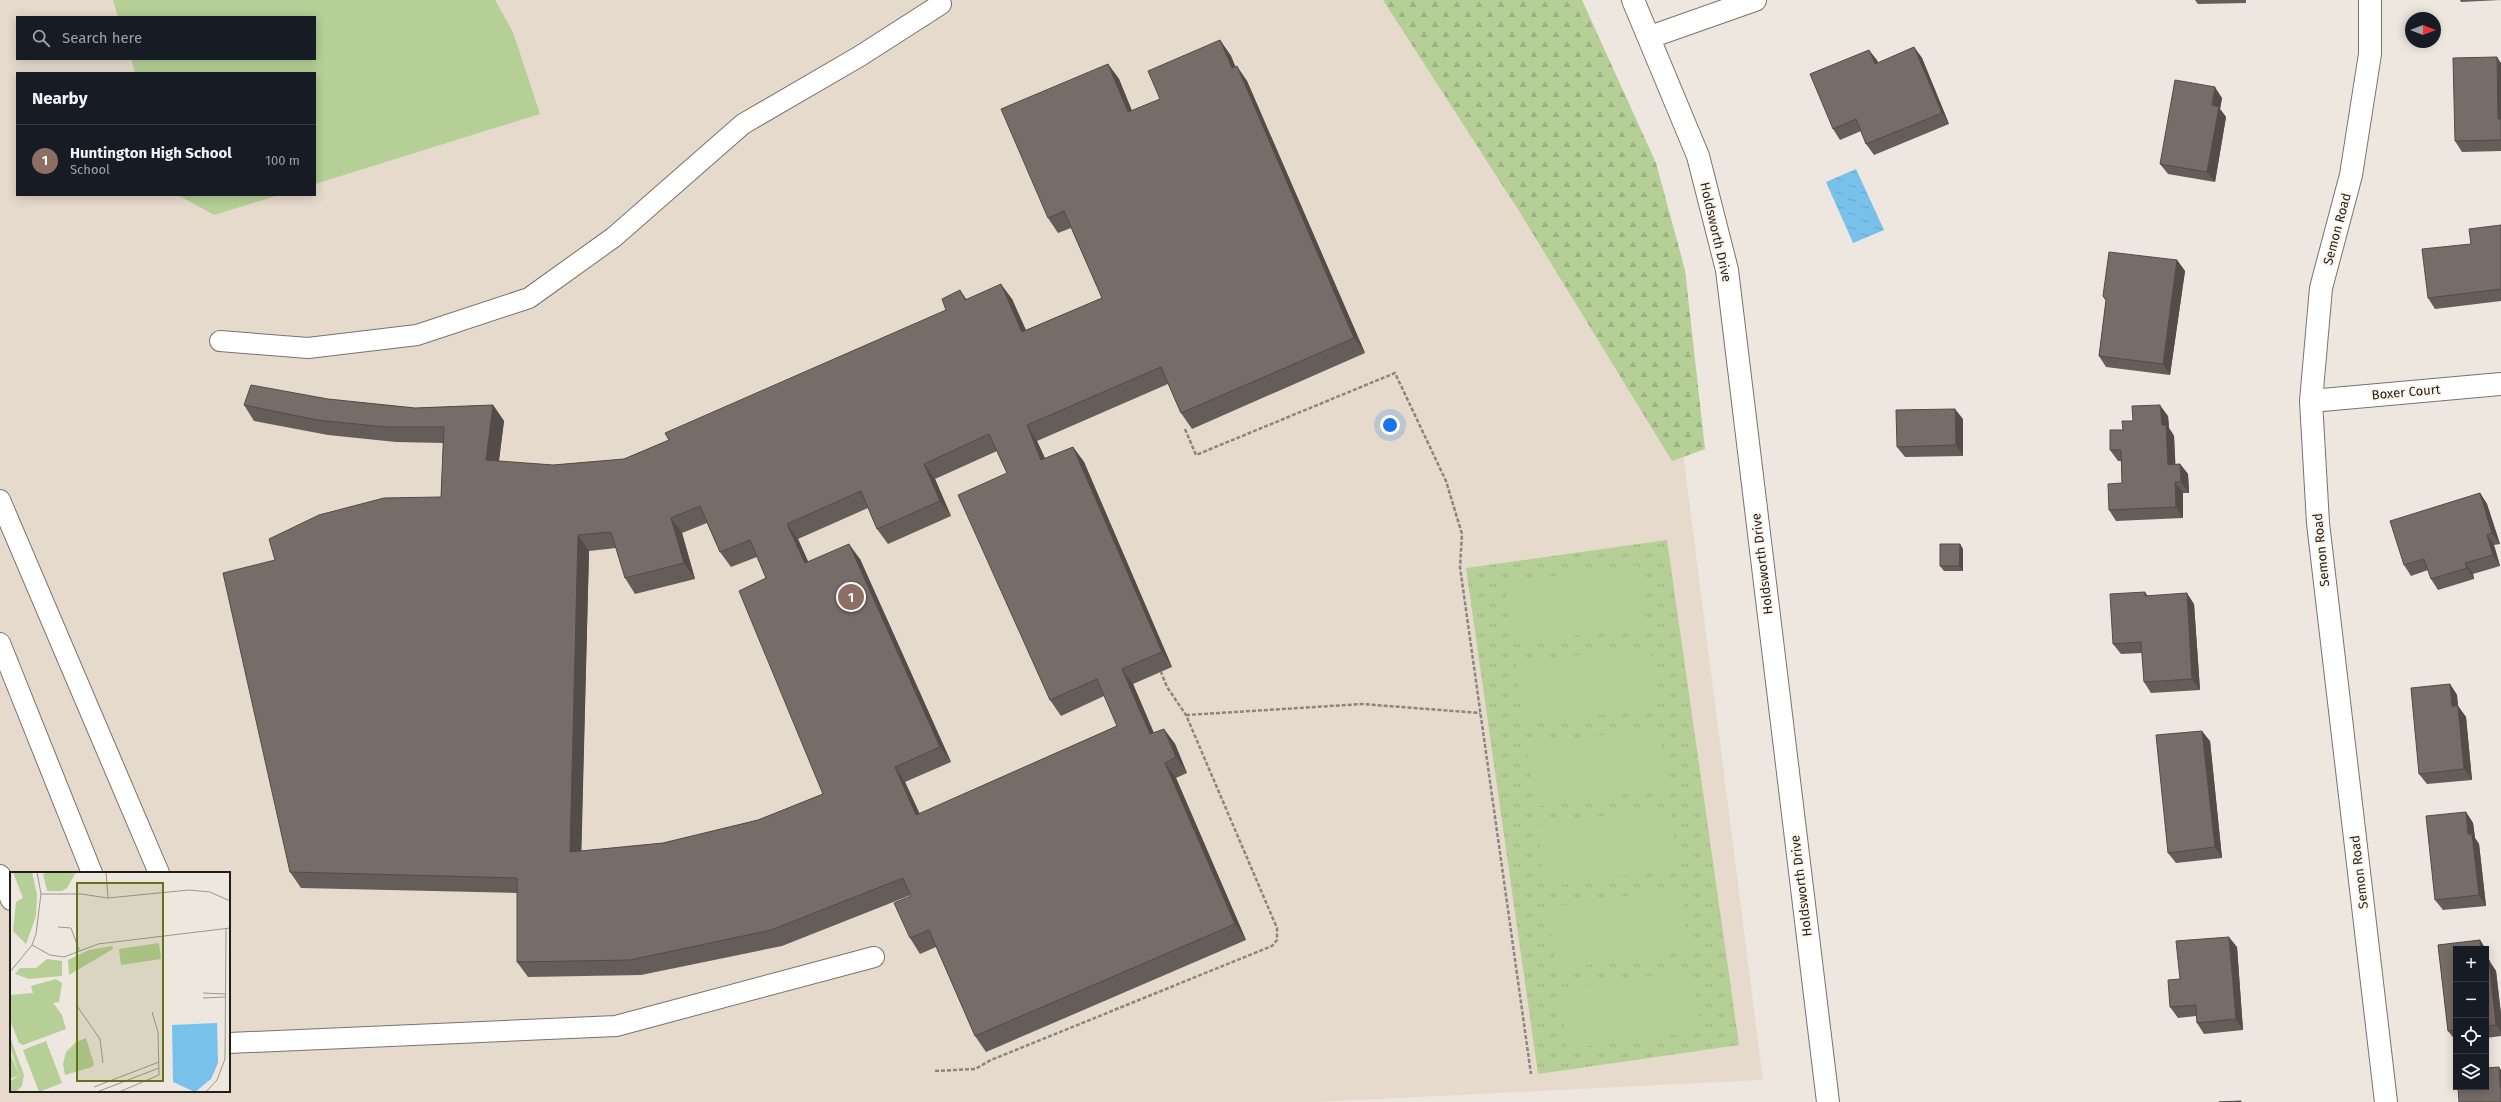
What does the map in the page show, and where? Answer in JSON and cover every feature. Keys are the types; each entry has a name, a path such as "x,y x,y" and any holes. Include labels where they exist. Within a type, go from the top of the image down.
{"street":[{"name":"Holdsworth Drive","path":"1633,0 1698,156 1727,270 1828,1102"},
{"path":"1650,38 1755,0"},
{"name":"Semon Road","path":"2370,0 2369,62 2351,175 2321,288 2311,400 2318,523 2386,1102"},
{"name":"Boxer Court","path":"2311,400 2501,384"}],"lane":[{"path":"220,341 308,348 417,335 529,298 614,237 743,124 860,56 941,4"},
{"path":"0,500 159,872"},
{"path":"0,643 92,872"},
{"path":"0,875 10,898"},
{"path":"230,1041 616,1026 874,957"}],"path":[{"path":"1186,429 1196,455 1395,373 1446,481 1462,534 1460,568 1531,1074"},
{"path":"935,1071 975,1069 991,1060 1272,946 1276,940 1277,928 1186,715 1168,687 1161,672"},
{"path":"1186,715 1362,704 1480,713"}],"shaded area":[{"path":"0,0 1537,0 1586,322 1666,319 1763,1080 1315,1102 0,1102"}],"green space":[{"path":"113,0 495,0 513,32 540,114 316,184 316,72 135,72 131,60 316,60 316,16 118,16"},
{"path":"1383,0 1582,0 1656,163 1685,270 1705,449 1672,461 1519,211"},
{"path":"180,196 276,196 214,215"},
{"path":"1667,540 1739,1045 1538,1074 1466,568"},
{"path":"1638,565 1646,626 1513,644 1505,583"},
{"path":"1649,646 1657,707 1525,725 1516,663"},
{"path":"1659,727 1668,788 1535,807 1527,745"},
{"path":"1670,807 1678,869 1545,887 1537,825"},
{"path":"1681,889 1689,951 1556,969 1548,907"},
{"path":"1692,970 1700,1031 1567,1049 1559,988"}],"water":[{"path":"1856,169 1884,230 1853,243 1826,182"}],"building":[{"path":"1220,40 1232,68 1237,66 1354,338 1181,413 1161,367 1027,425 1041,460 1073,447 1162,652 1122,669 1150,734 1164,729 1176,757 1165,763 1235,924 975,1036 929,930 910,938 894,903 911,896 903,878 771,930 630,960 517,962 517,878 290,872 223,573 275,560 269,539 319,515 384,498 441,497 444,427 386,427 317,420 244,405 251,385 328,399 415,408 493,405 486,460 553,465 624,459 669,440 665,433 946,310 942,299 960,290 965,300 1001,284 1022,332 1102,298 1064,211 1048,218 1001,109 1108,64 1128,112 1160,99 1148,71","holes":["989,434 1007,473 958,495 1050,700 1097,679 1117,726 916,815 895,767 940,747 849,544 805,563 787,524 861,491 877,529 940,501 924,464","700,506 720,552 750,540 766,578 739,591 823,794 758,820 663,843 570,852 578,535 611,532 625,578 684,563 671,518"]},
{"path":"1914,47 1942,113 1866,144 1856,119 1833,129 1810,74 1869,50 1875,64"},
{"path":"2497,57 2498,119 2501,119 2501,140 2455,141 2453,58"},
{"path":"2175,80 2215,87 2212,105 2219,107 2207,172 2160,164"},
{"path":"2501,225 2501,289 2428,298 2422,249 2471,244 2469,229"},
{"path":"2109,252 2177,260 2163,364 2099,356 2106,300 2103,296"},
{"path":"2160,405 2162,425 2166,425 2168,465 2180,464 2181,482 2175,482 2176,507 2109,510 2108,484 2122,483 2121,450 2110,450 2110,430 2123,430 2122,421 2133,421 2132,406"},
{"path":"1955,409 1956,445 1897,447 1896,410"},
{"path":"2480,493 2492,533 2487,535 2493,555 2465,563 2467,568 2431,579 2424,559 2404,565 2390,521"},
{"path":"1940,544 1960,544 1959,566 1940,566"},
{"path":"2145,592 2145,596 2187,593 2192,679 2144,682 2141,642 2113,644 2110,594"},
{"path":"2450,684 2452,706 2458,706 2464,769 2419,774 2411,688"},
{"path":"2202,731 2215,847 2168,853 2156,735"},
{"path":"2466,812 2468,834 2472,834 2479,895 2435,900 2426,816"},
{"path":"2229,937 2236,1019 2197,1023 2196,1005 2170,1007 2168,980 2180,979 2176,941"},
{"path":"2480,940 2481,946 2453,946 2453,1030 2448,1031 2438,945"},
{"path":"2489,960 2496,1025 2489,1026"},
{"path":"2499,1067 2501,1102 2459,1102 2458,1090 2489,1090 2489,1068"},
{"path":"2241,1101 2241,1102 2219,1102"}],"place":[{"name":"Huntington High School","path":"851,597"}]}
